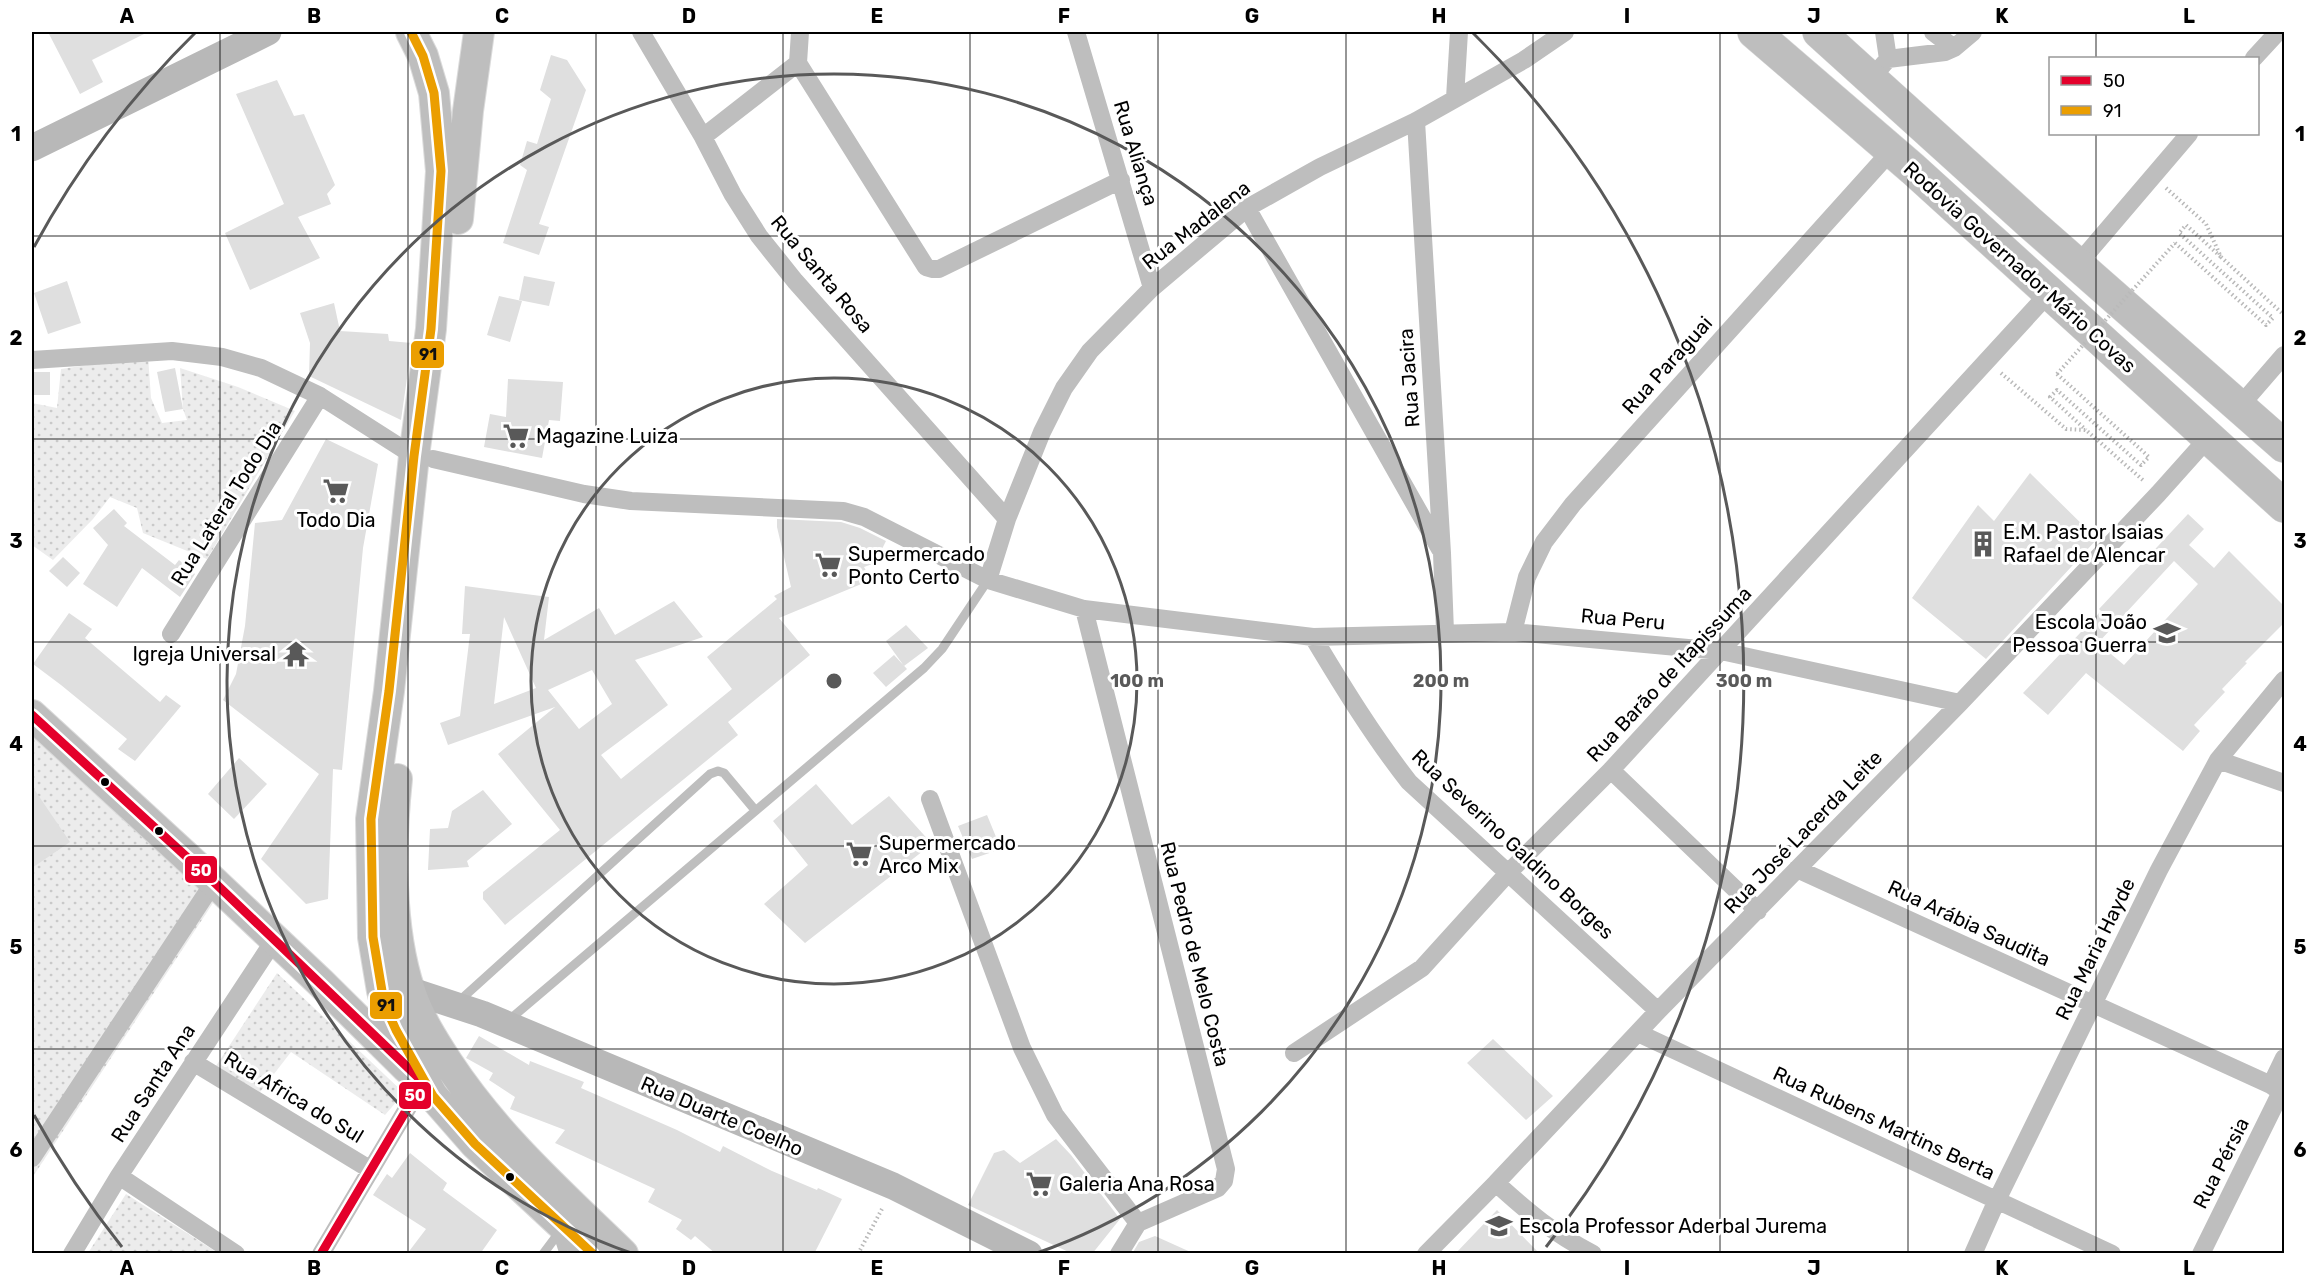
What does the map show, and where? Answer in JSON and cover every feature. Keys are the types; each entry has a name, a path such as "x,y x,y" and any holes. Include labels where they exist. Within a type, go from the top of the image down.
{"highway":[{"name":"Rodovia Governador Mário Covas","path":"1754,32 1891,151 2284,506"},
{"name":"Rodovia Governador Mário Covas","path":"1819,32 1879,69 2078,264 2284,446"}],"main road":[{"path":"32,148 268,32"},
{"path":"411,32 423,56 434,93 441,171 423,458"},
{"path":"479,32 423,458 371,819 373,937 395,991 425,1028 492,1125 623,1254"},
{"path":"32,715 321,983 423,1082 461,1130 555,1225 593,1254"},
{"path":"321,983 357,994 369,995 395,991"},
{"path":"395,991 396,1030 423,1082"},
{"name":"Rua Duarte Coelho","path":"395,991 454,1006 504,1024 893,1186 1029,1254"}],"street":[{"name":"Rua Santa Rosa","path":"641,32 703,137 733,195 759,236 795,281 1007,519"},
{"path":"800,32 798,63 926,267 933,270 939,269 1121,180"},
{"name":"Rua Aliança","path":"1076,32 1152,288"},
{"path":"1455,98 1459,32"},
{"name":"Rua Madalena","path":"988,580 1007,519 1042,432 1064,388 1090,351 1152,288 1248,208 1320,168 1416,121 1524,60 1565,32"},
{"path":"1884,32 1879,69 1945,52 1954,48 1973,32"},
{"path":"1933,32 1954,48"},
{"path":"2255,57 2278,32"},
{"path":"703,137 798,63"},
{"name":"Rua Jacira","path":"1416,121 1445,632"},
{"path":"2078,264 2188,135"},
{"name":"Rua Paraguai","path":"1513,632 1527,577 1544,542 1573,504 1891,151"},
{"path":"1248,208 1442,553"},
{"name":"Rua Barão de Itapissuma","path":"1294,1053 1422,968 1509,872 1611,770 2049,293"},
{"name":"Rua Peru","path":"32,360 172,351 222,357 261,368 320,396 423,458 584,494 631,501 843,511 864,517 988,580 1084,609 1313,637 1513,632 1721,651 1960,703"},
{"path":"2239,406 2284,355"},
{"name":"Rua Lateral Todo Dia","path":"171,634 320,396"},
{"name":"Rua José Lacerda Leite","path":"1426,1254 1658,1011 1960,703 2209,437"},
{"name":"Rua Pedro de Melo Costa","path":"1084,609 1226,1169 1224,1181 1218,1188 1138,1223"},
{"name":"Rua Severino Galdino Borges","path":"1313,637 1359,713 1409,782 1658,1011"},
{"name":"Rua Maria Hayde","path":"1973,1254 2092,1005 2159,870 2218,760 2284,680"},
{"path":"2218,760 2284,783"},
{"path":"1611,770 1758,911"},
{"path":"930,799 1022,1048 1037,1082 1055,1115 1138,1223 1119,1254"},
{"name":"Rua Arábia Saudita","path":"1797,869 2279,1091"},
{"path":"32,1158 214,882"},
{"name":"Rua Santa Ana","path":"72,1254 119,1176 275,939"},
{"name":"Rua Rubens Martins Berta","path":"1638,1033 2112,1254"},
{"name":"Rua Pérsia","path":"2201,1254 2279,1091 2284,1058"},
{"name":"Rua Africa do Sul","path":"194,1062 371,1170"},
{"path":"321,1254 423,1082"},
{"path":"119,1176 236,1254"},
{"path":"1496,1183 1533,1218 1593,1254"}],"lane":[{"path":"504,1024 755,810 847,736 924,668 942,649 988,580"},
{"path":"454,1006 710,774 718,771 724,773 755,810"},
{"path":"543,1254 555,1225"},
{"path":"555,1225 564,1254"}],"path":[{"path":"2153,175 2206,224 2221,257"},
{"path":"2158,494 2050,397 2057,390 2141,465 2149,457 2057,374 2175,243 2266,326 2273,318 2179,233 2186,225 2284,315"},
{"path":"1987,360 2066,429 2086,430"},
{"path":"858,1254 893,1186"}],"shaded area":[{"path":"148,356 151,398 162,423 187,420 183,409 180,368 238,387 295,411 207,559 143,533 137,508 110,497 93,519 53,560 32,545 32,403 57,408 61,369"},
{"path":"32,732 213,903 32,1178"},
{"path":"277,973 404,1093 385,1115 291,1052 260,1092 216,1066"},
{"path":"126,1194 218,1253 88,1253"}],"building":[{"path":"48,32 148,32 92,60 103,82 80,94"},
{"path":"551,55 567,60 586,90 539,224 549,227 539,255 503,243 527,170 520,165 527,141 537,144 551,99 540,90"},
{"path":"277,80 294,116 304,114 335,185 327,194 331,204 298,217 320,258 250,290 225,233 284,204 236,94"},
{"path":"524,276 555,282 549,306 519,300"},
{"path":"67,281 81,323 48,334 34,293"},
{"path":"499,296 522,301 510,342 487,335"},
{"path":"334,303 340,331 388,334 389,341 412,343 401,420 309,376 310,343 300,313"},
{"path":"175,368 183,409 165,412 157,372"},
{"path":"32,372 50,372 50,395 32,395"},
{"path":"508,379 563,382 560,421 549,420 542,458 484,447 490,414 506,417"},
{"path":"326,439 378,464 363,548 342,770 333,769 328,899 306,904 261,859 319,774 223,700 236,674 245,626 255,523 282,520"},
{"name":"E.M. Pastor Isaias Rafael de Alencar","path":"2030,473 2097,539 1986,659 1912,598 1978,505 1994,521"},
{"path":"114,509 127,523 124,526 175,565 179,560 195,574 180,597 142,568 117,607 83,584 108,545 93,528"},
{"path":"2188,514 2204,529 2189,545 2214,568 2229,551 2284,606 2284,623 2222,689 2225,692 2194,725 2200,731 2183,751 2086,673 2048,715 2023,693 2101,611 2099,609","holes":["2174,561 2198,584 2124,665 2098,643"]},
{"path":"777,519 841,522 860,528 886,541 875,563 864,567 871,580 779,618 810,655 728,722 738,735 505,925 483,899 483,892 560,830 498,754 555,707 448,745 440,723 460,716 470,634 462,634 465,586 549,597 544,640 599,608 615,635 674,601 703,637 635,660 668,705 601,755 621,779 732,689 707,657 777,599 774,596 791,587","holes":["504,617 536,688 494,704","592,670 612,704 579,729 548,690"]},
{"path":"63,557 80,573 67,587 49,571"},
{"path":"69,613 92,629 85,638 160,702 166,695 181,706 135,761 118,749 127,739 33,664"},
{"path":"906,625 928,648 904,666 886,641"},
{"path":"894,655 907,669 886,687 873,673"},
{"path":"239,758 267,784 234,819 208,794"},
{"name":"Supermercado Arco Mix","path":"816,784 852,825 889,796 932,844 805,943 764,904 808,865 773,821"},
{"path":"32,786 70,842 32,868"},
{"path":"483,790 512,824 467,861 469,867 428,870 430,829 448,828 452,811"},
{"path":"987,815 1001,849 972,859 958,826"},
{"path":"479,1036 529,1065 530,1061 584,1082 581,1088 677,1130 720,1152 723,1146 772,1171 842,1199 814,1254 716,1254 695,1236 691,1240 676,1229 682,1220 648,1202 655,1189 555,1143 565,1130 510,1109 515,1097 489,1080 493,1073 466,1058"},
{"path":"1493,1039 1553,1096 1526,1120 1467,1063"},
{"name":"Galeria Ana Rosa","path":"1056,1139 1120,1219 1092,1254 1073,1254 968,1205 994,1153 1004,1150 1020,1163"},
{"path":"410,1153 447,1183 443,1190 497,1230 480,1254 407,1254 426,1229 373,1195 387,1174 392,1178"},
{"name":"Escola Professor Aderbal Jurema","path":"1497,1210 1540,1254 1455,1254"},
{"path":"1155,1236 1195,1254 1132,1254 1139,1242"}],"transit line":[{"name":"91","path":"411,32 423,56 434,93 441,171 431,329 414,456 389,691 371,819 373,937 387,1010 433,1096 475,1144 593,1254"},
{"name":"50","path":"32,715 214,882 423,1082 321,1254"}],"place":[{"name":"Magazine Luiza","path":"516,436"},
{"name":"Todo Dia","path":"336,491"},
{"name":"E.M. Pastor Isaias Rafael de Alencar","path":"1983,544"},
{"name":"Supermercado Ponto Certo","path":"828,565"},
{"name":"Escola João Pessoa Guerra","path":"2167,633"},
{"name":"Igreja Universal","path":"296,654"},
{"name":"Supermercado Arco Mix","path":"859,854"},
{"name":"Galeria Ana Rosa","path":"1039,1184"},
{"name":"Escola Professor Aderbal Jurema","path":"1499,1226"}]}
